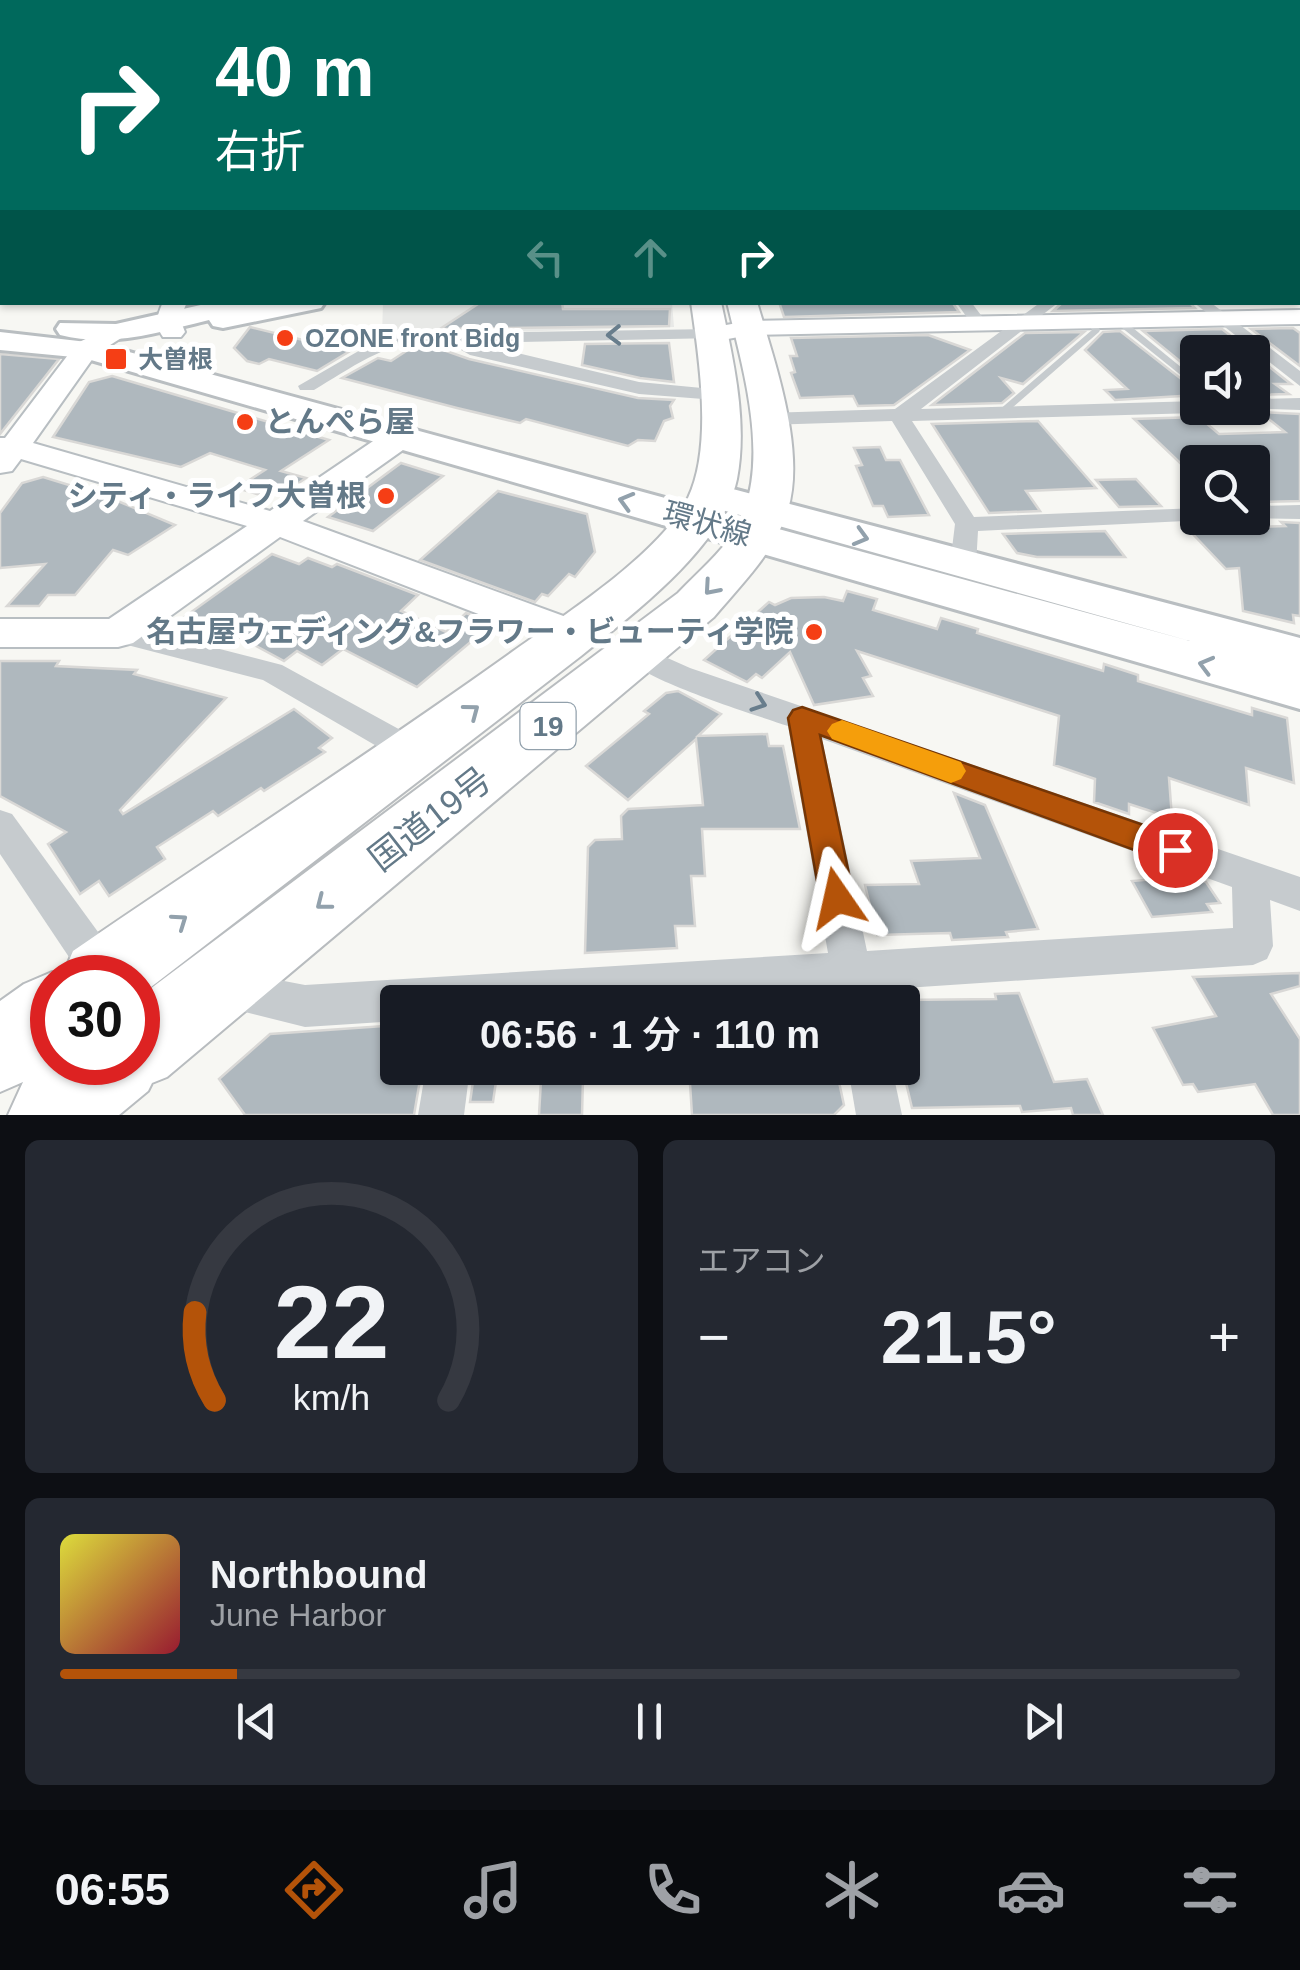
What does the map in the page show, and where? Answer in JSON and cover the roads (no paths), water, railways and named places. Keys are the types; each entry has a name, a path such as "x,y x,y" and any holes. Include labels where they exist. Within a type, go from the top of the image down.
{"highway":[{"path":"727,317 741,406 772,470 760,524"},
{"path":"704,508 741,406"},
{"name":"国道19号","path":"132,955 573,635 634,585 704,508"},
{"name":"国道19号","path":"160,1031 696,605 760,524"},
{"name":"国道19号","path":"0,1051 30,1029"},
{"path":"51,1115 89,1085"}],"main road":[{"path":"0,341 105,346 166,324 240,305"},
{"path":"166,324 292,305"},
{"path":"0,324 105,346"},
{"name":"環状線","path":"166,324 307,386 1300,690"},
{"name":"環状線","path":"105,346 399,438 704,508"},
{"name":"環状線","path":"760,524 965,544 1300,655"}],"street":[{"path":"965,305 979,323"},
{"path":"899,416 1048,305"},
{"path":"1210,310 1300,380"},
{"path":"307,386 388,340 727,317 1025,323 1119,321 1210,310 1300,317"},
{"path":"454,338 476,351 741,406 899,416 1180,408"},
{"path":"105,346 70,376 4,453 274,523 573,635"},
{"path":"1270,405 1300,404"},
{"path":"899,416 965,544 1180,517"},
{"path":"118,633 399,438"},
{"path":"1270,513 1300,512"},
{"path":"0,633 118,633 272,672 415,753"},
{"path":"636,654 680,676 1300,894"},
{"path":"802,718 854,985"},
{"path":"0,825 69,955"},
{"path":"873,985 1253,946 1250,877"},
{"path":"216,988 305,1006 380,1003"},
{"path":"441,1115 445,1085"},
{"path":"873,1085 879,1115"}],"lane":[{"path":"1001,413 1096,330 1091,321"},
{"path":"1119,321 1180,371"}],"place":[{"name":"OZONE front Bidg","path":"285,338"},
{"name":"大曽根","path":"116,359"},
{"name":"とんぺら屋","path":"245,422"},
{"name":"シティ・ライフ大曽根","path":"386,496"},
{"name":"名古屋ウェディング&フラワー・ビューティ学院","path":"814,632"}]}
